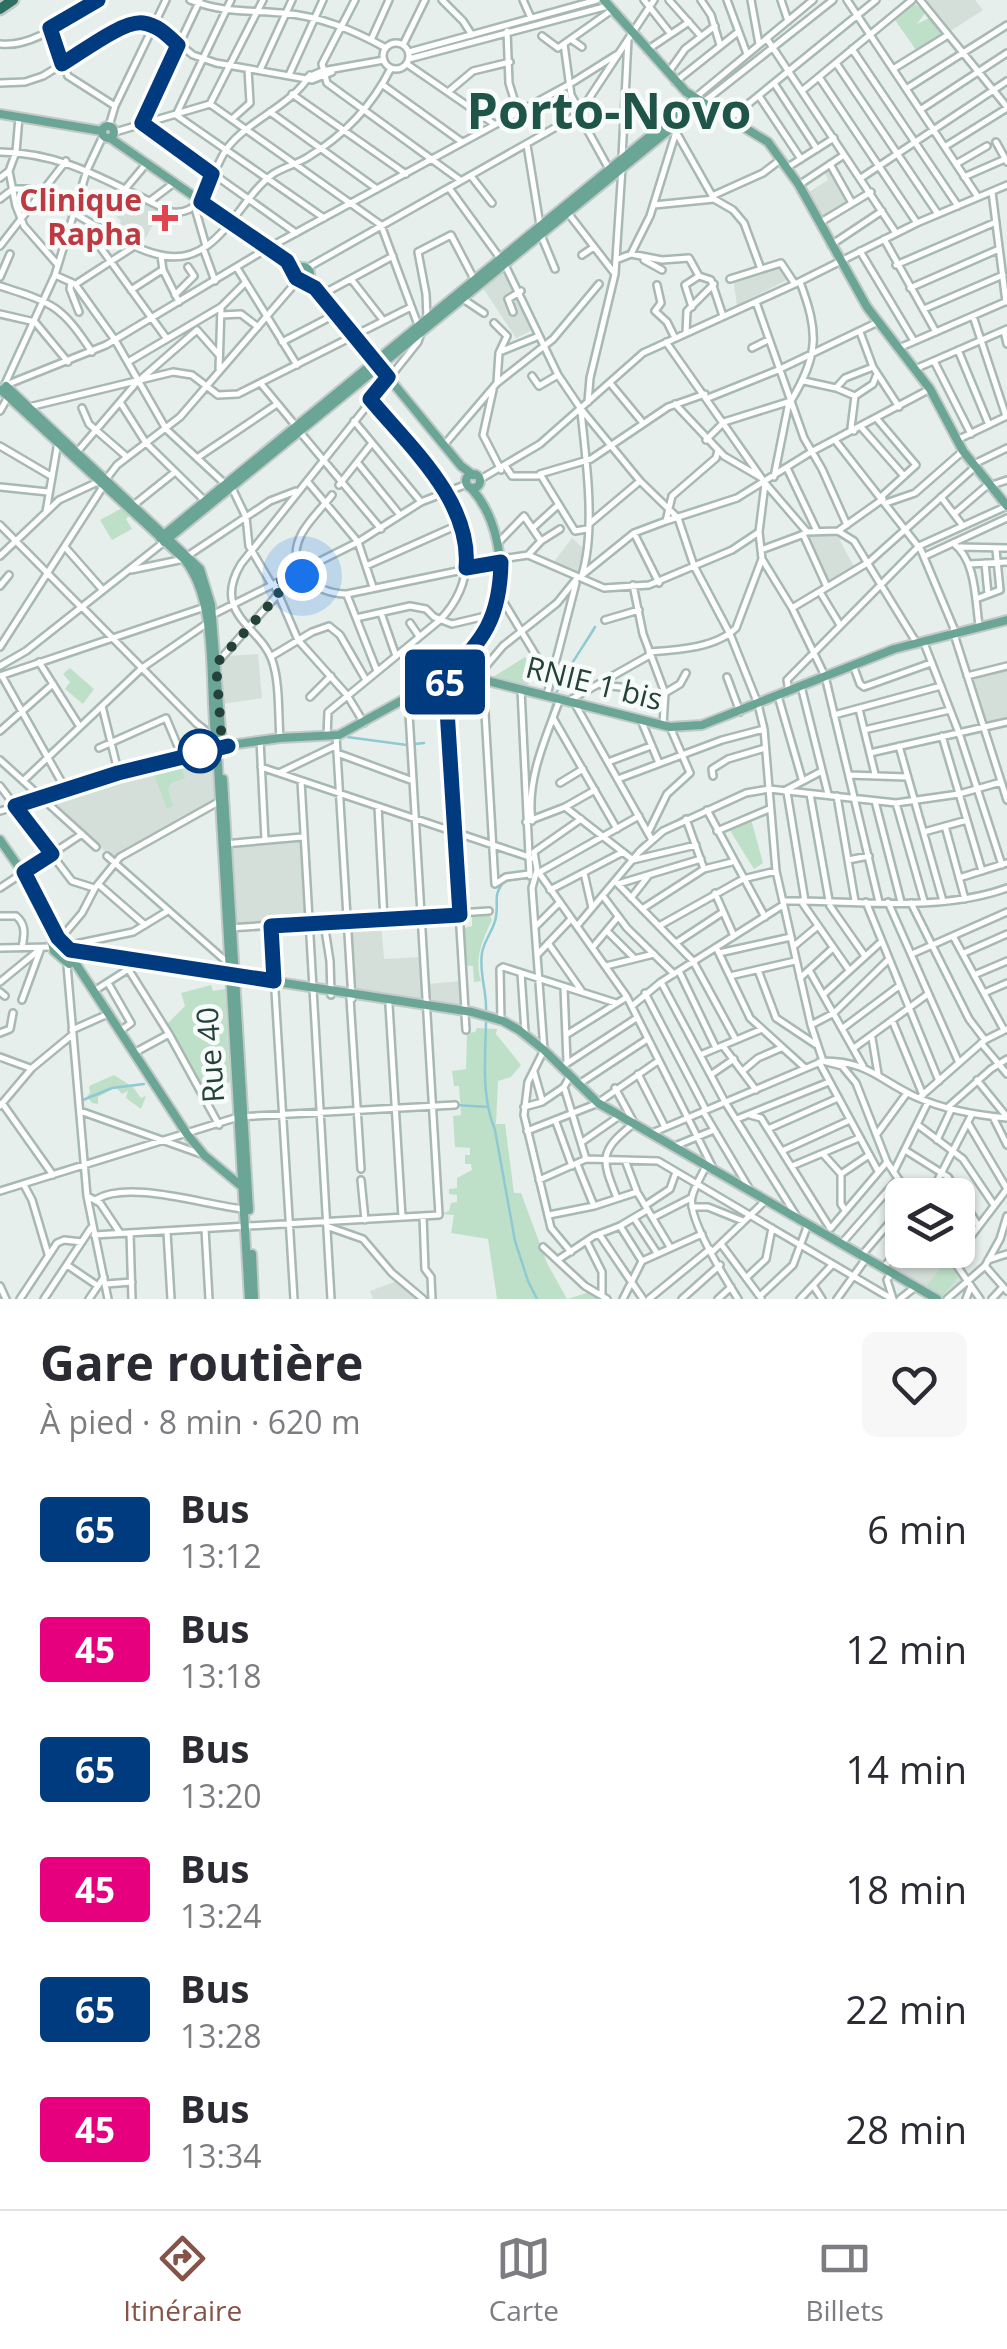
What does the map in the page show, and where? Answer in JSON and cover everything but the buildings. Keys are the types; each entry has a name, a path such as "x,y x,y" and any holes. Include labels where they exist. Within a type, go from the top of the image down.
{"highway":[{"path":"0,7 10,0"}],"main road":[{"path":"605,4 675,82 698,101 764,137 785,163 878,322 930,389 963,451 1007,506"},
{"path":"162,540 209,506 228,486 503,261 608,169 698,101"},
{"path":"540,230 568,213 674,130 698,101"},
{"path":"0,114 108,133 198,205 231,222 287,261 303,274 461,466 481,500 501,560 494,614 482,640 445,678"},
{"path":"420,329 427,318 460,296 474,279 503,261"},
{"path":"3,386 78,451 103,481 134,504 162,540"},
{"path":"3,386 162,540 186,557 199,582 208,614 216,664 220,745"},
{"path":"208,614 220,745"},
{"name":"RNIE 1 bis","path":"220,745 280,738 334,742 445,678 478,678 667,726 702,725 920,641 1007,620"},
{"path":"468,656 478,678"},
{"name":"Rue 40","path":"220,745 252,1299"},
{"path":"0,840 24,872 70,963 94,990 186,1134 204,1155 241,1185"},
{"path":"61,944 232,971 389,1005 465,1012 501,1020 543,1051 567,1083 597,1103 935,1299"},
{"path":"61,944 70,963"},
{"path":"351,998 428,1009"},
{"path":"485,1015 506,1024 564,1064 597,1103 828,1231 890,1275 935,1299"},
{"name":"Rue 40","path":"241,1117 241,1185 248,1226"}],"street":[{"path":"0,44 19,44 98,0"},
{"path":"0,411 3,386 55,275 87,170 108,133 115,106 166,0"},
{"path":"190,0 225,12 258,11 315,18 342,26 386,48"},
{"path":"176,116 231,0"},
{"path":"108,133 210,104 263,0"},
{"path":"259,70 292,0"},
{"path":"289,76 323,0"},
{"path":"354,0 322,64 328,84 462,181"},
{"path":"371,40 389,0"},
{"path":"425,0 403,45 408,58 494,124"},
{"path":"442,0 464,20 472,35"},
{"path":"523,0 531,18"},
{"path":"669,0 700,35"},
{"path":"702,0 720,45"},
{"path":"727,0 747,54"},
{"path":"751,0 759,44"},
{"path":"781,0 788,21"},
{"path":"698,101 813,0"},
{"path":"698,101 833,0"},
{"path":"847,0 978,198"},
{"path":"731,118 876,0"},
{"path":"803,90 912,0"},
{"path":"920,0 1007,108 945,147"},
{"path":"142,123 199,2"},
{"path":"0,646 103,481 166,428 205,388 303,274 579,112 649,2 671,33"},
{"path":"408,58 605,4"},
{"path":"384,60 398,69 408,58 472,35 507,29 531,18 605,4"},
{"path":"542,36 556,48 572,40 605,4"},
{"path":"0,83 34,80 128,24 140,22 153,26 202,60 289,76 308,78 384,60"},
{"path":"647,50 689,22"},
{"path":"906,89 1007,25"},
{"path":"667,74 685,49 715,26"},
{"path":"50,28 70,79 115,106"},
{"path":"507,29 509,83 518,112"},
{"path":"675,82 738,32"},
{"path":"588,402 615,274 630,35"},
{"path":"893,70 948,35"},
{"path":"767,38 896,233"},
{"path":"572,40 582,47"},
{"path":"564,44 579,112 608,169"},
{"path":"384,60 386,48 403,45"},
{"path":"852,49 958,206"},
{"path":"920,110 1007,53"},
{"path":"177,298 570,84 616,55"},
{"path":"448,92 473,71 510,62"},
{"path":"836,63 938,214"},
{"path":"0,200 13,189 24,188 160,256 182,255 205,247 268,179 344,131 391,68"},
{"path":"232,120 250,103 248,69"},
{"path":"819,77 917,224"},
{"path":"0,152 66,161 172,212 187,212 198,205 226,150 308,78"},
{"path":"861,178 1007,82"},
{"path":"774,84 817,148"},
{"path":"382,85 462,142"},
{"path":"292,94 406,174"},
{"path":"759,96 800,159"},
{"path":"210,104 381,225 420,329 418,342 234,578 234,606 270,656 280,738"},
{"path":"270,112 378,189"},
{"path":"19,116 10,171 21,220 58,265"},
{"path":"176,116 324,218"},
{"path":"142,123 296,233"},
{"path":"674,130 713,197 744,223 760,269"},
{"path":"616,260 630,254 654,205 674,130"},
{"path":"654,205 713,197 800,159 834,138"},
{"path":"964,177 1006,160 996,142"},
{"path":"526,145 540,230 554,269"},
{"path":"956,164 987,146"},
{"path":"799,185 844,154"},
{"path":"0,246 66,161"},
{"path":"125,189 146,164"},
{"path":"830,164 852,203"},
{"path":"0,178 10,171"},
{"path":"470,176 492,203"},
{"path":"150,201 174,183"},
{"path":"66,790 1,676 112,638 234,606 358,542 420,502 503,468 540,444 638,357 896,233 1007,185"},
{"path":"449,188 503,261 558,375 581,409 640,481 678,518 694,566 730,634 764,729 776,870 811,1025 829,1082 878,1172"},
{"path":"819,224 870,192"},
{"path":"898,348 1006,302 992,192"},
{"path":"198,205 214,281"},
{"path":"830,244 882,212"},
{"path":"568,213 615,274"},
{"path":"896,265 996,222"},
{"path":"103,229 98,242 167,339"},
{"path":"427,318 418,252 451,235 474,279"},
{"path":"884,239 936,332"},
{"path":"79,312 70,288 73,283 136,244"},
{"path":"582,255 594,247"},
{"path":"910,288 999,249"},
{"path":"860,250 914,341"},
{"path":"0,277 10,254"},
{"path":"630,254 662,270"},
{"path":"160,256 177,298"},
{"path":"318,292 393,256"},
{"path":"641,258 689,258 700,276 714,284 724,316"},
{"path":"730,279 784,264 798,283 814,324 814,352 808,372 790,402 774,477"},
{"path":"3,386 92,352 152,318 177,298 194,276 188,267"},
{"path":"237,268 297,365"},
{"path":"131,290 163,270"},
{"path":"55,275 73,283 115,340 166,428 228,486 246,517 252,551 279,594 298,640 347,695 364,723"},
{"path":"924,309 1003,275"},
{"path":"692,307 684,285 700,276"},
{"path":"351,279 383,321"},
{"path":"128,362 221,311 245,283"},
{"path":"444,446 496,385 544,347 599,284"},
{"path":"686,333 687,312 714,284"},
{"path":"657,285 661,302 655,311 676,338"},
{"path":"0,286 45,300 68,317 92,352"},
{"path":"513,312 508,299 520,291"},
{"path":"460,296 484,312"},
{"path":"756,302 790,402 846,525"},
{"path":"29,407 181,372 226,396 262,384 411,307"},
{"path":"221,311 242,314 258,326"},
{"path":"219,371 221,311"},
{"path":"0,314 35,322 68,362"},
{"path":"282,342 336,314"},
{"path":"957,440 1007,416 973,316"},
{"path":"494,323 507,336 499,353 496,385 483,435 510,475 540,476 586,461 674,404 778,370 878,322"},
{"path":"78,451 140,380 196,330 219,355"},
{"path":"915,369 1005,330 1007,344"},
{"path":"860,332 873,367 900,407"},
{"path":"499,353 540,336"},
{"path":"752,348 768,340"},
{"path":"666,342 805,533 840,625"},
{"path":"958,350 989,425"},
{"path":"934,361 971,434"},
{"path":"836,388 845,378 873,367"},
{"path":"808,372 818,382"},
{"path":"878,374 873,384 855,396 851,428 858,429 904,476"},
{"path":"532,376 540,386 558,375"},
{"path":"802,381 818,382 855,396"},
{"path":"610,382 644,423"},
{"path":"262,384 340,484 381,529"},
{"path":"873,384 884,384"},
{"path":"639,816 534,875 506,877 496,885 478,678 503,646 634,533 731,501 811,452 930,389"},
{"path":"361,1169 340,793 327,714 440,620 459,596 466,568 460,524 446,492 370,399"},
{"path":"120,402 146,444 209,506"},
{"path":"706,440 724,422 790,402"},
{"path":"197,458 278,404"},
{"path":"674,404 719,454 764,481"},
{"path":"82,408 88,424 127,457"},
{"path":"547,696 588,554 581,409"},
{"path":"838,531 884,500 916,464 878,419"},
{"path":"354,421 420,502"},
{"path":"835,440 924,556 954,631 1007,800"},
{"path":"46,512 58,442"},
{"path":"340,484 372,443"},
{"path":"0,446 51,476"},
{"path":"792,608 869,562 975,465 1007,448"},
{"path":"884,500 912,494 963,451"},
{"path":"666,521 672,496 719,454"},
{"path":"357,462 400,515"},
{"path":"787,468 817,531"},
{"path":"134,504 175,472"},
{"path":"540,476 577,532 640,481"},
{"path":"954,514 991,484 1007,480"},
{"path":"1,554 62,498 103,481"},
{"path":"307,481 358,542 373,588"},
{"path":"530,788 553,718 568,700 650,654 694,646 730,634 736,628 762,559 759,532 764,481"},
{"path":"0,487 48,492"},
{"path":"128,569 186,557 246,517 299,490"},
{"path":"332,495 299,540 296,558 309,583 322,592 346,594 528,555 560,529"},
{"path":"282,496 288,504"},
{"path":"942,497 963,526"},
{"path":"533,527 557,506"},
{"path":"789,691 787,680 919,546 1007,506"},
{"path":"497,544 523,516 542,541"},
{"path":"924,556 956,545 1007,518"},
{"path":"0,524 220,745 0,810"},
{"path":"366,566 460,524"},
{"path":"762,550 817,531 838,531 854,540 920,641 941,686 1004,864 959,878"},
{"path":"528,555 604,588 659,583 732,550 759,532"},
{"path":"634,533 659,583"},
{"path":"0,665 26,650 162,540"},
{"path":"81,606 162,540"},
{"path":"956,545 1007,548"},
{"path":"956,545 969,564 979,625"},
{"path":"65,547 101,588"},
{"path":"976,599 1000,590 996,550"},
{"path":"762,559 792,608 825,676 879,902"},
{"path":"969,564 1007,562"},
{"path":"984,563 988,594"},
{"path":"0,586 9,574"},
{"path":"633,585 650,654 665,693 667,726 689,774 667,794 648,833"},
{"path":"498,593 541,664"},
{"path":"216,664 279,594"},
{"path":"346,594 377,671"},
{"path":"356,618 416,606 426,608 440,620 462,624 494,614"},
{"path":"605,620 638,610"},
{"path":"381,613 396,656"},
{"path":"23,781 46,755 142,668 208,614"},
{"path":"410,623 419,636"},
{"path":"270,656 322,626 333,627 366,680"},
{"path":"38,662 80,727"},
{"path":"853,665 864,687 932,663"},
{"path":"967,676 1007,666"},
{"path":"665,693 680,684 686,674"},
{"path":"310,697 330,676"},
{"path":"727,677 740,712"},
{"path":"445,678 466,1030"},
{"path":"2,726 53,684"},
{"path":"598,685 630,688 635,692"},
{"path":"801,686 828,794"},
{"path":"834,715 941,686"},
{"path":"521,690 530,788 543,1051 525,1092 524,1107 538,1180 555,1234 571,1252"},
{"path":"778,696 802,779"},
{"path":"94,1235 439,1215 408,697"},
{"path":"568,700 652,840"},
{"path":"102,706 118,773"},
{"path":"859,709 874,774"},
{"path":"864,730 950,710"},
{"path":"99,748 167,718 182,756"},
{"path":"553,718 617,829"},
{"path":"641,720 659,764"},
{"path":"870,753 1007,722"},
{"path":"618,780 722,740 764,729"},
{"path":"942,736 982,871"},
{"path":"260,740 265,840"},
{"path":"280,772 334,742"},
{"path":"334,742 414,781"},
{"path":"608,762 651,746"},
{"path":"899,746 943,901"},
{"path":"713,776 712,769 722,762 766,748"},
{"path":"0,760 96,847"},
{"path":"261,768 532,859"},
{"path":"560,784 583,770"},
{"path":"786,791 822,770"},
{"path":"849,775 906,777"},
{"path":"302,780 332,1299"},
{"path":"577,926 652,840 686,818 748,792 769,789 896,803 959,794 1001,782"},
{"path":"838,796 851,784"},
{"path":"0,786 72,881 97,886 145,925"},
{"path":"529,822 595,790"},
{"path":"786,791 803,900 848,970"},
{"path":"810,794 829,901 865,956"},
{"path":"838,796 855,902"},
{"path":"61,944 97,886 124,854 221,800"},
{"path":"875,801 900,902"},
{"path":"896,803 924,902"},
{"path":"564,806 633,860"},
{"path":"378,807 384,920"},
{"path":"706,809 765,917"},
{"path":"717,831 769,809"},
{"path":"686,818 704,869"},
{"path":"532,859 536,849 582,820"},
{"path":"924,832 967,820"},
{"path":"945,826 965,899"},
{"path":"0,888 82,834"},
{"path":"224,844 303,837"},
{"path":"633,860 696,845"},
{"path":"550,890 623,852"},
{"path":"107,856 232,971"},
{"path":"848,860 868,856"},
{"path":"616,882 701,859"},
{"path":"642,909 704,869 732,862"},
{"path":"659,926 742,879 776,870"},
{"path":"584,873 592,908"},
{"path":"534,875 560,902 627,997 697,1136 709,1165 691,1198 692,1207 702,1234 738,1299"},
{"path":"631,898 649,875"},
{"path":"616,882 694,961 736,1040"},
{"path":"718,950 784,903 943,901 1007,889"},
{"path":"715,893 734,936"},
{"path":"603,896 618,917 677,973 720,1047 744,1070 756,1090"},
{"path":"536,927 560,902"},
{"path":"866,902 938,1081"},
{"path":"888,902 959,1063"},
{"path":"910,903 969,1020 1007,1074"},
{"path":"0,948 41,948 123,935 167,911"},
{"path":"229,928 489,911"},
{"path":"676,943 723,912"},
{"path":"912,954 1007,912"},
{"path":"0,916 20,919 25,931 22,948"},
{"path":"593,948 618,917"},
{"path":"537,955 571,919"},
{"path":"324,923 331,993"},
{"path":"271,926 294,1299"},
{"path":"793,946 818,926"},
{"path":"606,931 634,958"},
{"path":"963,953 1007,934"},
{"path":"921,1097 983,1041 1006,1030 954,936"},
{"path":"632,1006 661,982 718,950 791,937"},
{"path":"824,994 881,942"},
{"path":"548,943 583,992"},
{"path":"0,982 41,948"},
{"path":"22,1000 41,948"},
{"path":"800,978 833,948"},
{"path":"718,950 743,1007 760,1030 804,1067"},
{"path":"606,966 654,954"},
{"path":"123,956 127,970 169,1034 218,1125"},
{"path":"811,1025 834,1013 888,960"},
{"path":"974,975 1007,960"},
{"path":"729,977 796,962"},
{"path":"70,963 72,1032 87,1196 108,1299"},
{"path":"501,1020 500,969 521,972 616,1004"},
{"path":"94,990 127,970"},
{"path":"758,970 774,1016 818,1045"},
{"path":"809,970 862,1066"},
{"path":"521,972 525,1035"},
{"path":"108,982 132,1023 120,1032"},
{"path":"661,982 726,1102 797,1217"},
{"path":"984,993 1007,983"},
{"path":"842,1028 899,986"},
{"path":"564,988 564,1064"},
{"path":"26,990 38,989"},
{"path":"645,993 714,1130 750,1191"},
{"path":"854,1048 928,994"},
{"path":"566,1036 627,997"},
{"path":"389,1005 402,1218"},
{"path":"995,1014 1007,1008"},
{"path":"0,1033 10,1030 13,1012"},
{"path":"54,1175 1,1103 72,1032 108,1014"},
{"path":"564,1064 636,1019"},
{"path":"892,1020 921,1097"},
{"path":"700,1055 760,1030"},
{"path":"134,1054 169,1034"},
{"path":"871,1036 878,1074"},
{"path":"579,1084 646,1040"},
{"path":"744,1070 780,1048"},
{"path":"0,1057 32,1068"},
{"path":"711,1075 734,1059"},
{"path":"937,1140 949,1109 978,1080 1007,1059"},
{"path":"527,1131 597,1103 658,1061"},
{"path":"821,1061 842,1066 856,1083 896,1178"},
{"path":"652,1133 821,1061 862,1066 907,1093 949,1109 1007,1118"},
{"path":"534,1070 542,1102"},
{"path":"638,1074 664,1127"},
{"path":"978,1080 1007,1118"},
{"path":"737,1120 829,1082"},
{"path":"524,1107 542,1102 567,1083 586,1159"},
{"path":"615,1088 633,1124 608,1146 604,1160 618,1199"},
{"path":"876,1134 907,1093"},
{"path":"768,1129 838,1098"},
{"path":"893,1172 928,1102"},
{"path":"0,1191 241,1117 454,1105"},
{"path":"80,1111 204,1155"},
{"path":"939,1178 972,1114"},
{"path":"750,1115 761,1118 828,1231 888,1162"},
{"path":"582,1142 618,1116"},
{"path":"993,1117 1007,1145"},
{"path":"782,1151 850,1120"},
{"path":"556,1121 594,1206"},
{"path":"968,1122 1007,1189 975,1229"},
{"path":"918,1125 964,1160 994,1204"},
{"path":"674,1146 714,1130"},
{"path":"792,1166 860,1138"},
{"path":"905,1150 951,1180 978,1225"},
{"path":"824,1154 841,1174 840,1204 845,1210"},
{"path":"841,1174 869,1155"},
{"path":"538,1180 586,1159 658,1161 745,1218"},
{"path":"624,1160 637,1192 670,1247"},
{"path":"560,1259 634,1218 670,1188 676,1172"},
{"path":"362,1180 365,1220"},
{"path":"23,1184 32,1200 49,1257"},
{"path":"97,1199 112,1192 134,1191 244,1209"},
{"path":"550,1215 637,1192"},
{"path":"842,1243 885,1194"},
{"path":"87,1196 97,1199 120,1234"},
{"path":"654,1217 691,1198"},
{"path":"600,1234 646,1299 721,1244 764,1202"},
{"path":"692,1207 708,1207 772,1228 883,1297 895,1299 914,1288"},
{"path":"423,1216 432,1299"},
{"path":"947,1299 970,1283 987,1263 1007,1216"},
{"path":"634,1218 657,1254"},
{"path":"327,1224 363,1239 392,1274 423,1299"},
{"path":"44,1299 93,1225"},
{"path":"620,1226 642,1262"},
{"path":"721,1244 761,1298 793,1264 807,1227"},
{"path":"746,1278 766,1259 772,1228"},
{"path":"205,1229 209,1299"},
{"path":"836,1299 885,1230"},
{"path":"167,1231 171,1299"},
{"path":"130,1233 132,1299"},
{"path":"623,1299 642,1262 702,1234"},
{"path":"20,1299 59,1241 82,1242"},
{"path":"587,1242 602,1272 604,1297"},
{"path":"543,1247 579,1281 604,1297"},
{"path":"987,1263 1007,1255"},
{"path":"987,1263 1005,1289 992,1299"},
{"path":"800,1299 832,1265"},
{"path":"66,1266 98,1286"},
{"path":"682,1299 720,1266"},
{"path":"959,1268 970,1283 974,1298"},
{"path":"890,1275 887,1280 895,1299"},
{"path":"89,1299 105,1281 132,1282"},
{"path":"970,1283 974,1298"},
{"path":"813,1285 822,1299"},
{"path":"0,1286 6,1299"},
{"path":"718,1299 731,1287"}],"shaded area":[{"path":"922,0 975,0 983,10 949,32"},
{"path":"830,167 851,202 822,220 809,192 828,180 824,171"},
{"path":"128,193 161,210 142,245 116,232 121,221 117,217"},
{"path":"781,265 791,278 737,305 733,279"},
{"path":"504,269 533,330 516,338 483,288"},
{"path":"824,532 842,538 840,541 855,568 828,584 806,538"},
{"path":"572,538 585,550 577,574 553,563"},
{"path":"258,654 262,698 223,704 220,662 226,656"},
{"path":"1007,669 1007,719 984,724 970,677"},
{"path":"210,751 214,754 216,801 114,860 46,797"},
{"path":"301,840 306,921 236,926 231,845"},
{"path":"381,922 384,959 421,957 425,1005 354,995 350,924"},
{"path":"461,981 462,1008 430,1006 428,984"},
{"path":"890,1268 957,1268 965,1279 940,1299"},
{"path":"397,1281 420,1299 373,1299 370,1291"}],"green space":[{"path":"912,2 926,12 917,24 931,17 942,34 916,50 895,20"},
{"path":"124,507 131,514 126,519 132,529 112,540 100,520"},
{"path":"525,657 535,672 527,676 529,684 523,686 493,677"},
{"path":"70,668 94,689 83,704 65,689 70,682 63,674"},
{"path":"182,768 185,778 171,783 168,789 173,806 167,809 154,775"},
{"path":"751,819 763,863 754,869 729,829"},
{"path":"489,914 492,920 479,958 481,981 474,982 473,966 463,965 464,928 472,926 472,916"},
{"path":"211,985 213,991 225,989 230,1082 205,1095 167,1024 185,1006 181,993"},
{"path":"477,1028 497,1029 496,1034 521,1065 511,1077 498,1081 496,1124 505,1124 514,1193 521,1193 547,1263 567,1299 497,1299 488,1239 451,1233 454,1215 441,1214 457,1202 457,1195 449,1194 449,1189 457,1188 457,1178 472,1170 471,1164 465,1164 470,1148 455,1147 453,1116 461,1115 459,1086 454,1086 452,1071 466,1069 467,1033"},
{"path":"114,1075 133,1087 141,1098 146,1096 141,1109 126,1098 128,1091 122,1094 116,1087 98,1097 98,1104 92,1103 87,1096 89,1086"},
{"path":"941,1268 952,1268 960,1275 941,1298 927,1285"},
{"path":"590,1292 602,1299 567,1299"}],"waterway":[{"path":"556,694 595,627"},
{"path":"543,738 554,702"},
{"path":"347,737 407,745"},
{"path":"415,744 424,743"},
{"path":"666,826 687,815"},
{"path":"639,847 643,843"},
{"path":"532,859 531,877 504,881 498,891 496,917 483,948 481,967 486,1000 487,1100 515,1241 537,1299"},
{"path":"614,877 624,865"},
{"path":"83,1100 112,1088 144,1084"},
{"path":"456,1105 488,1107"}],"bus line":[{"name":"65","path":"98,0 50,28 62,64 128,24 138,22 160,30 178,45 142,123 212,174 201,202 287,261 296,278 315,288 388,377 370,399 446,492 463,536 466,568 501,562 498,599 488,629 474,650 445,678 460,915 271,926 274,981 70,950 58,938 24,872 52,854 15,806 118,773 228,746"}],"place":[{"name":"Clinique Rapha","path":"165,218"}],"district":[{"name":"Porto-Novo","path":"609,111"}],"route":[{"path":"200,751 222,743 216,664 279,594 274,584 300,571 302,576"}]}
